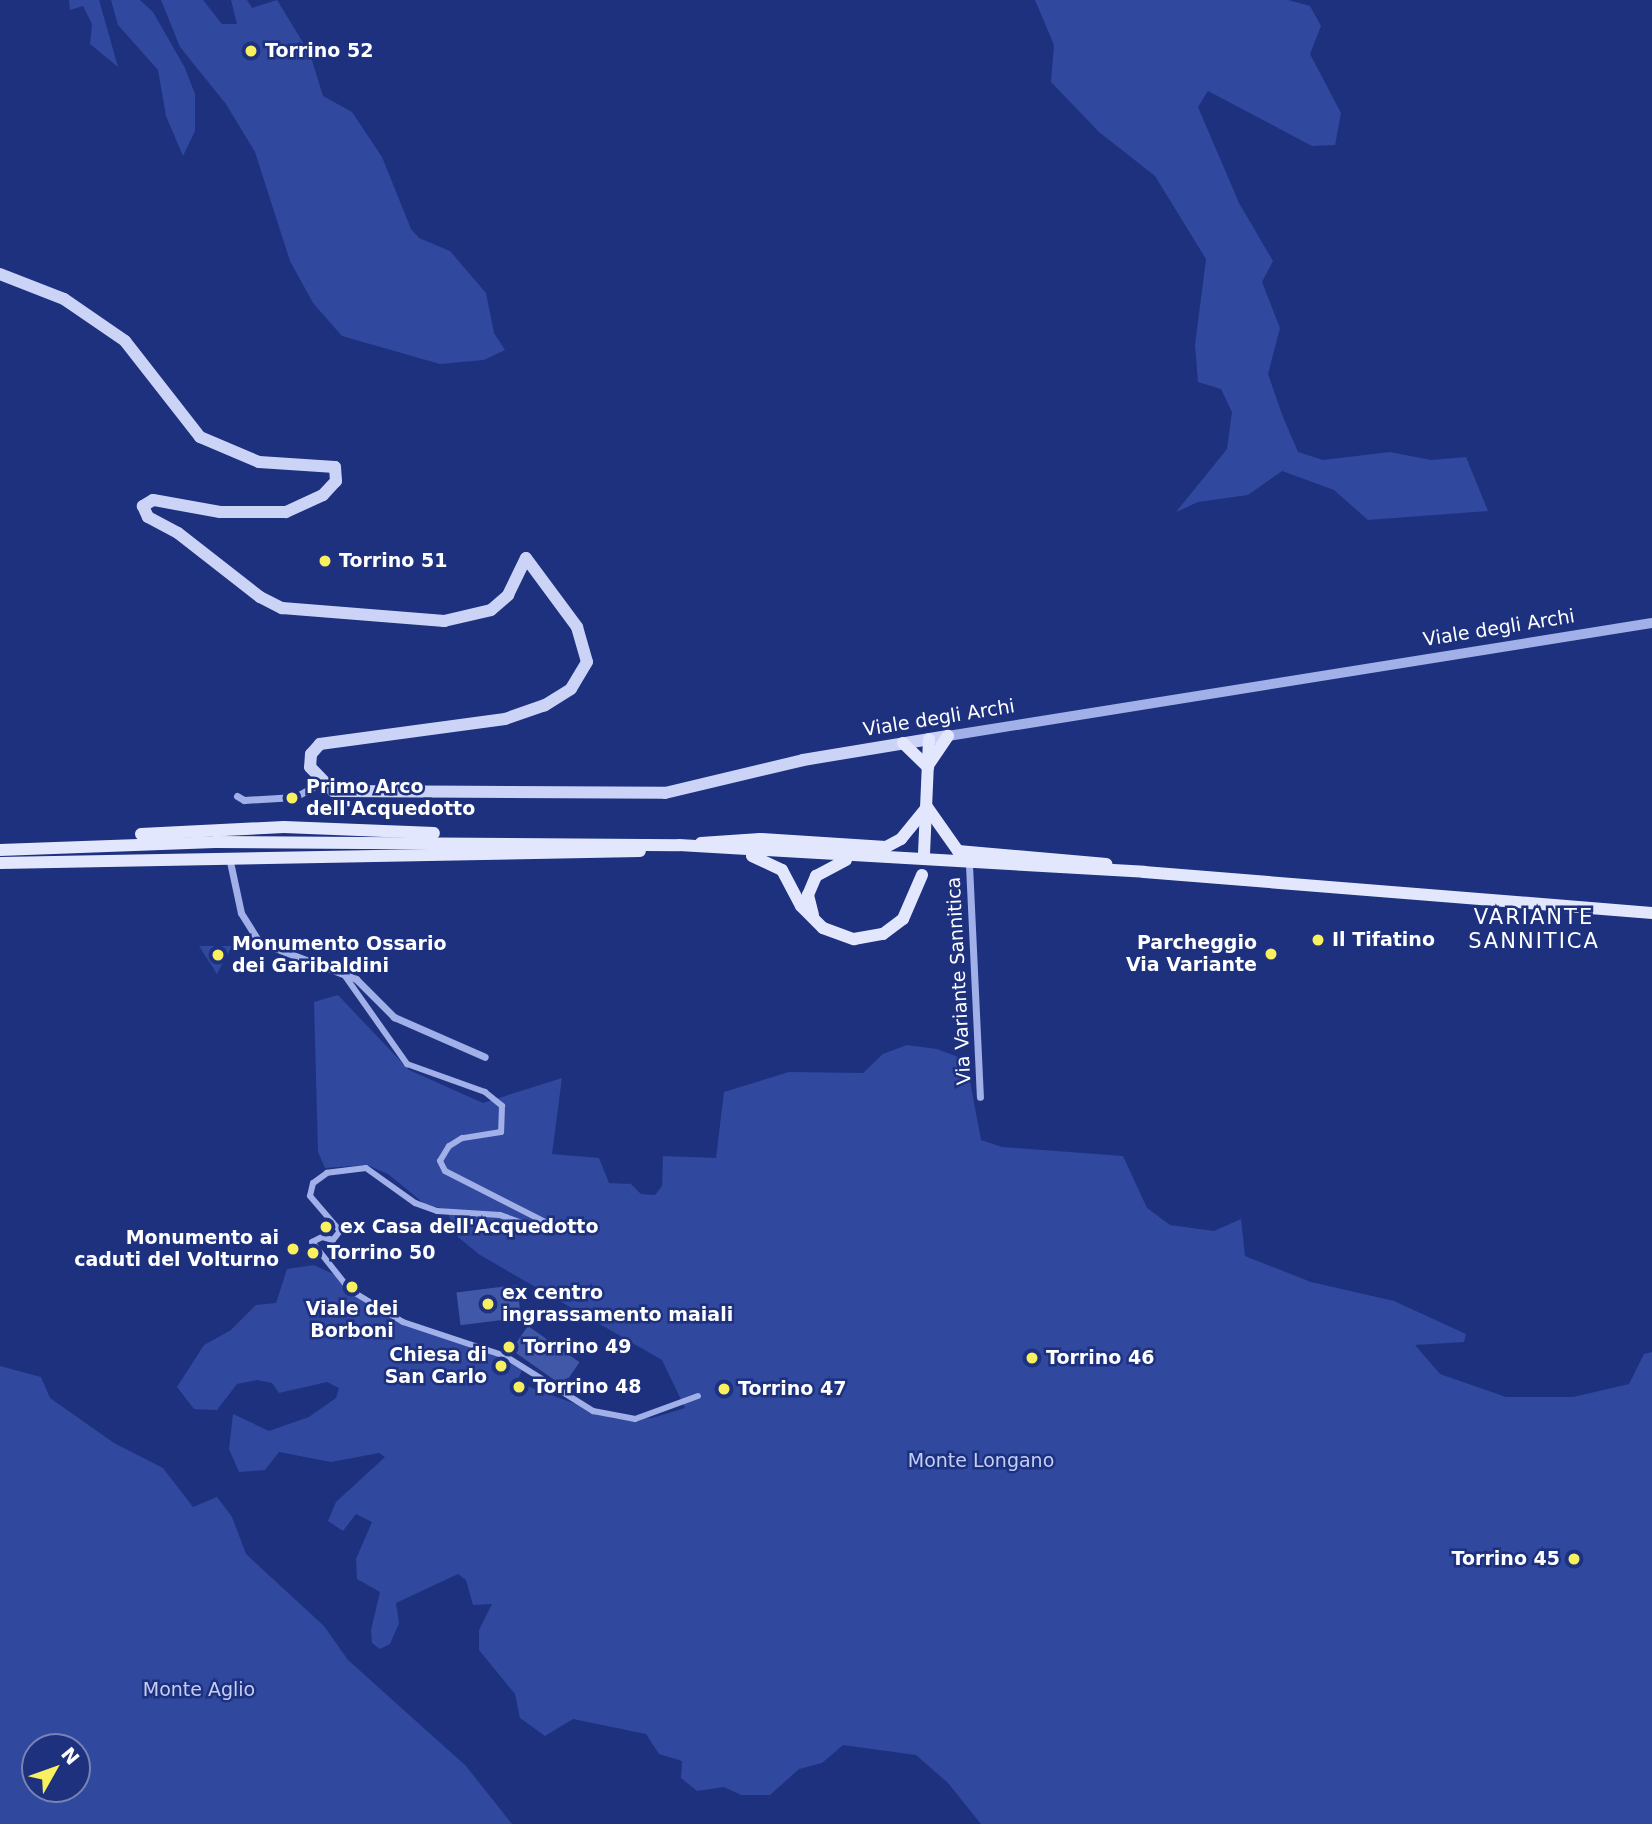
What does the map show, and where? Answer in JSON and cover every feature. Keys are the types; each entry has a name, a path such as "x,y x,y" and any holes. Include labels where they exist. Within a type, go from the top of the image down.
{"main road":[{"path":"0,274 64,299 117,335 200,437 259,462 335,467 336,481 323,495 286,512 220,512 153,500 143,506 148,517 178,533 260,597 282,608 444,621 491,610 508,594 526,558 584,639 582,677 545,705 505,719 320,744 310,762 320,783"},
{"path":"928,767 948,736"},
{"name":"Viale degli Archi","path":"320,783 358,795 665,793 948,736"},
{"path":"924,854 929,739"},
{"path":"903,743 928,767"},
{"path":"679,845 760,839 886,847 901,839 927,807"},
{"path":"927,807 958,851 1094,862 1144,872"},
{"path":"0,850 33,847 553,840 679,845 850,859 1144,872 1652,913"},
{"path":"0,863 707,849"},
{"path":"738,851 782,870 815,922 846,938 883,934 909,912 922,875"},
{"path":"815,922 811,885 825,869 850,859"}],"street":[{"name":"Viale degli Archi","path":"948,736 1652,623"},
{"path":"237,796 244,800 295,797 320,783"},
{"path":"229,857 241,913 253,936 273,951 364,984 394,1017 485,1057"},
{"name":"Via Variante Sannitica","path":"969,864 980,1097"},
{"path":"345,976 407,1063 485,1092 502,1106 500,1132 462,1138 449,1146 440,1161 445,1171 547,1223 542,1230 500,1215 438,1211 415,1203 366,1168 327,1173 313,1183 310,1196 340,1231 333,1240 322,1237 312,1242 350,1290 403,1322 505,1356 593,1411 635,1419 698,1396"}],"green space":[{"path":"69,0 99,0 118,67 90,44 92,24 83,6 70,10"},
{"path":"111,0 140,0 153,12 185,68 195,94 195,131 183,156 166,116 158,70 118,25"},
{"path":"161,0 203,0 222,24 237,24 231,0 247,0 252,8 277,0 310,54 323,96 352,112 382,157 411,229 419,238 450,251 486,293 494,333 505,350 484,360 440,364 342,336 313,303 290,261 255,152 226,104 180,47"},
{"path":"1035,0 1288,0 1310,6 1321,26 1310,54 1341,113 1335,145 1312,146 1208,91 1198,107 1239,203 1273,261 1262,282 1280,328 1268,374 1283,417 1298,452 1323,460 1390,452 1431,460 1466,457 1488,511 1368,520 1334,490 1282,471 1248,495 1198,502 1176,512 1227,449 1232,412 1221,389 1198,382 1195,345 1206,259 1155,176 1099,132 1051,82 1054,45"},
{"path":"199,946 232,946 217,974"},
{"name":"Monte Longano","path":"338,995 409,1070 483,1103 562,1078 552,1154 599,1158 609,1183 631,1184 641,1194 655,1195 662,1186 663,1156 716,1158 724,1092 789,1072 863,1073 883,1054 907,1045 937,1049 966,1060 981,1140 1002,1147 1123,1156 1147,1208 1170,1225 1214,1231 1241,1219 1245,1256 1311,1282 1394,1301 1466,1334 1464,1342 1415,1345 1440,1374 1506,1397 1573,1397 1629,1384 1644,1354 1652,1352 1652,1824 981,1824 948,1783 916,1755 843,1745 822,1763 799,1769 770,1795 741,1795 724,1787 697,1791 681,1778 682,1761 659,1754 646,1734 573,1719 545,1736 520,1718 515,1694 479,1650 479,1630 492,1604 473,1605 466,1580 458,1574 396,1603 399,1623 390,1644 380,1649 372,1643 371,1630 380,1592 357,1579 356,1559 372,1522 356,1514 343,1531 328,1521 336,1502 385,1457 379,1453 331,1462 279,1452 265,1470 239,1472 229,1449 233,1414 269,1431 309,1417 336,1398 339,1388 327,1382 279,1393 272,1383 257,1380 237,1384 217,1410 194,1409 177,1387 204,1345 231,1330 256,1305 276,1303 287,1269 314,1265 335,1275 375,1312 485,1350 522,1370 517,1382 615,1419 652,1418 685,1408 662,1360 480,1255 458,1237 446,1209 426,1205 388,1174 367,1165 325,1168 318,1152 314,1002"},
{"name":"Monte Aglio","path":"0,1366 41,1377 50,1398 114,1443 163,1468 193,1507 217,1497 232,1517 246,1554 324,1626 348,1660 466,1766 512,1824 0,1824"}],"building":[{"name":"ex centro ingrassamento maiali","path":"517,1285 521,1318 460,1325 456,1292"},
{"path":"528,1326 580,1362 563,1386 511,1350"}],"place":[{"name":"Torrino 52","path":"251,51"},
{"name":"Torrino 51","path":"325,561"},
{"name":"Primo Arco dell'Acquedotto","path":"292,798"},
{"name":"Il Tifatino","path":"1318,940"},
{"name":"Parcheggio Via Variante","path":"1271,954"},
{"name":"Monumento Ossario dei Garibaldini","path":"218,955"},
{"name":"ex Casa dell'Acquedotto","path":"326,1227"},
{"name":"Monumento ai caduti del Volturno","path":"293,1249"},
{"name":"Torrino 50","path":"313,1253"},
{"name":"Viale dei Borboni","path":"352,1287"},
{"name":"ex centro ingrassamento maiali","path":"488,1304"},
{"name":"Torrino 49","path":"509,1347"},
{"name":"Torrino 46","path":"1032,1358"},
{"name":"Chiesa di San Carlo","path":"501,1366"},
{"name":"Torrino 48","path":"519,1387"},
{"name":"Torrino 47","path":"724,1389"},
{"name":"Torrino 45","path":"1574,1559"}],"district":[{"name":"VARIANTE SANNITICA","path":"1534,929"}]}
